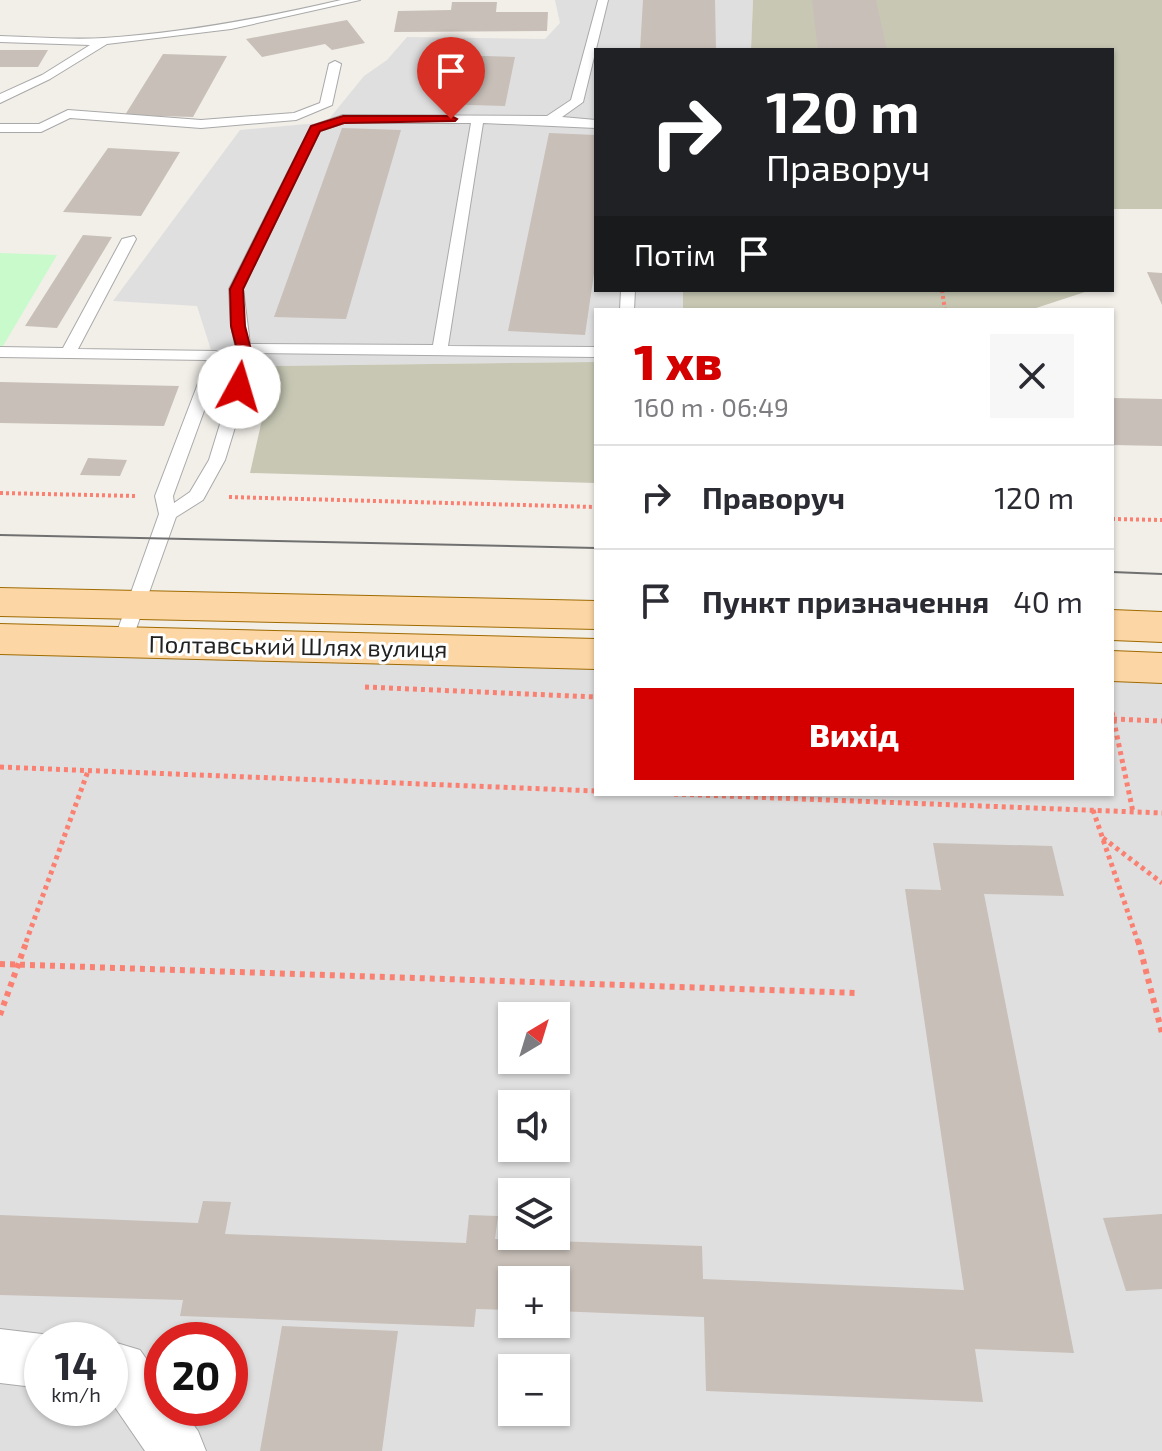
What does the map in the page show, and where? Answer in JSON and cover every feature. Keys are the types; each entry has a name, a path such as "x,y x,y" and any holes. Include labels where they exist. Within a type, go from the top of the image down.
{"main road":[{"name":"Полтавський Шлях вулиця","path":"0,602 129,625 594,654"},
{"name":"Полтавський Шлях вулиця","path":"0,639 129,625 594,615"},
{"path":"1114,625 1162,627"},
{"path":"1114,666 1162,668"}],"street":[{"path":"0,1356 24,1359"},
{"path":"128,1379 178,1451"}],"lane":[{"path":"0,39 104,41 298,14 355,0"},
{"path":"550,120 577,102 603,0"},
{"path":"0,99 46,77 104,41"},
{"path":"0,128 41,128 68,114 201,124 296,116 326,105 335,64"},
{"path":"168,514 197,496 217,460 247,362 238,326 236,289 315,129 343,119 550,120 594,124"},
{"path":"440,350 478,119"},
{"path":"68,353 129,239"},
{"path":"243,348 594,352"},
{"path":"0,352 216,356 164,496 168,514 129,625"}],"path":[{"path":"0,493 164,496"},
{"path":"197,496 594,507"},
{"path":"1114,519 1162,520"},
{"path":"1114,717 1162,721"},
{"path":"1114,722 1133,812"},
{"path":"0,767 594,791"},
{"path":"0,1015 88,771"},
{"path":"726,796 1162,813"},
{"path":"1093,810 1137,938 1162,1033"},
{"path":"1102,837 1162,883"},
{"path":"0,964 858,993"}],"shaded area":[{"path":"555,0 753,0 751,48 594,48 594,292 683,292 683,308 594,308 594,362 274,366 211,350 197,306 113,301 240,130 318,123 329,119 364,76 387,60 407,37 545,39 560,23"},
{"path":"753,0 1162,0 1162,209 1114,209 1114,48 751,48"},
{"path":"683,292 1085,292 1036,308 683,308"},
{"path":"594,362 594,483 250,473 274,366"},
{"path":"0,644 594,663 594,796 1114,796 1114,680 1162,682 1162,1451 0,1451"}],"green space":[{"path":"0,253 57,255 0,351"}],"building":[{"path":"643,0 715,0 716,48 640,48"},
{"path":"812,0 876,0 887,48 818,48"},
{"path":"452,2 497,2 496,12 548,12 547,31 394,32 398,11 451,10"},
{"path":"347,20 365,43 332,50 325,44 262,57 246,39"},
{"path":"0,50 48,50 38,67 0,67"},
{"path":"163,54 227,56 193,117 125,115"},
{"path":"449,55 515,57 505,106 436,104"},
{"path":"342,128 401,130 346,319 274,317"},
{"path":"549,133 594,135 594,274 585,335 508,331"},
{"path":"108,148 180,152 141,216 63,212"},
{"path":"83,235 112,237 57,328 25,326"},
{"path":"1147,272 1162,273 1162,305"},
{"path":"0,382 179,386 164,426 0,423"},
{"path":"1114,398 1162,399 1162,446 1114,445"},
{"path":"88,458 127,460 120,476 80,475"},
{"path":"933,843 1052,846 1064,896 984,894 1074,1353 975,1349 983,1402 706,1391 704,1317 570,1312 570,1266 498,1266 498,1310 476,1309 474,1327 180,1316 183,1300 0,1295 0,1215 198,1223 203,1201 231,1202 225,1234 466,1243 469,1215 498,1216 495,1239 498,1239 498,1250 570,1250 570,1242 702,1246 703,1279 964,1290 905,889 941,890"},
{"path":"1162,1214 1162,1289 1126,1291 1103,1218"},
{"path":"282,1326 398,1331 382,1451 260,1451"}],"tram line":[{"path":"0,535 594,548"},
{"path":"1114,572 1162,574"}],"route":[{"path":"239,387 247,362 238,326 236,289 315,129 343,119 451,119"}]}
